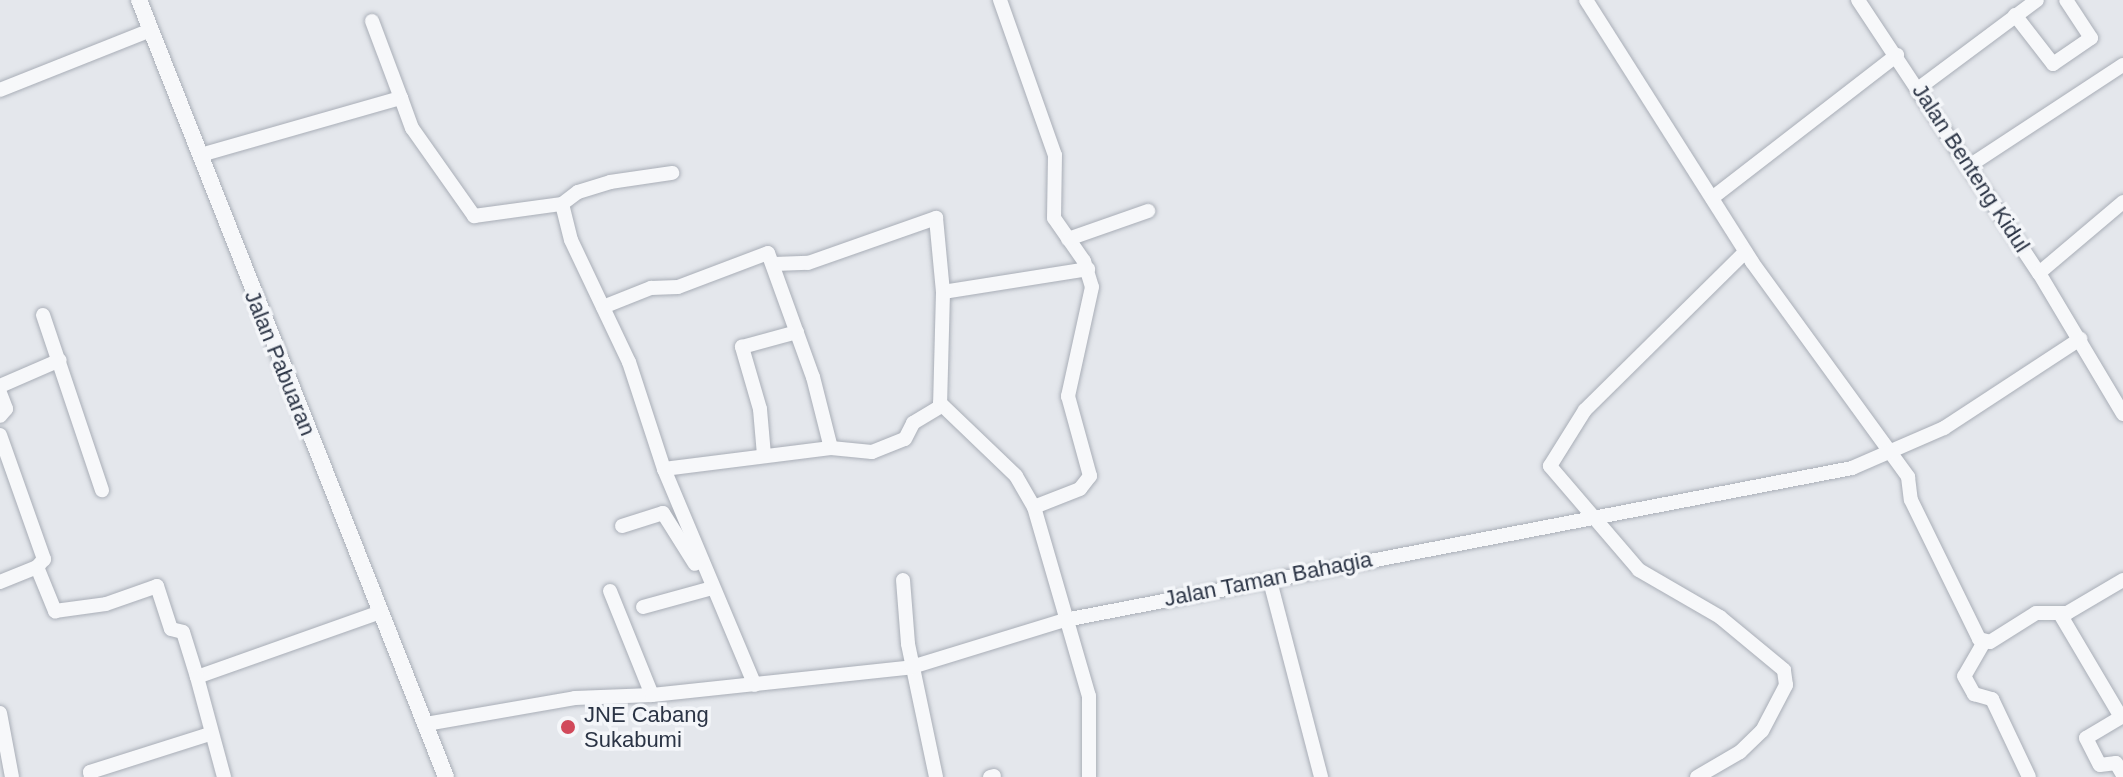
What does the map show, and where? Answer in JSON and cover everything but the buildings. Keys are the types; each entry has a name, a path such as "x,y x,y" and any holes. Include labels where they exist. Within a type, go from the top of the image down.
{"street":[{"name":"Jalan Pabuaran","path":"139,0 204,154 247,284 446,777"},
{"path":"1000,0 1055,155 1052,212 1088,269 1092,300 1068,396 1090,476 1080,489 1034,507"},
{"path":"1586,0 1745,252 1908,477 1911,500 1940,567 1984,642"},
{"name":"Jalan Benteng Kidul","path":"1858,0 2039,273 2123,414"},
{"path":"1919,88 2037,0"},
{"path":"2015,15 2053,64 2091,38 2066,0"},
{"path":"372,21 412,128 474,216 562,204 578,192 610,182 672,173"},
{"path":"0,90 151,30"},
{"path":"1712,198 1897,55"},
{"path":"1969,166 2123,65"},
{"path":"204,154 401,98"},
{"path":"2039,273 2123,202"},
{"path":"562,204 571,240 629,362 664,469 751,686"},
{"path":"1068,239 1148,211"},
{"path":"774,264 808,263 934,216 943,292 941,406 1016,476 1034,507 1089,696 1089,777"},
{"path":"1697,777 1740,752 1762,731 1786,685 1784,670 1730,624 1639,570 1552,472 1552,461 1608,386 1745,252"},
{"path":"603,307 651,288 678,287 761,253 768,253 797,332 831,448"},
{"path":"943,292 1088,269"},
{"path":"43,315 102,490"},
{"path":"764,455 760,409 742,347 797,332"},
{"name":"Jalan Taman Bahagia","path":"426,724 575,698 751,686 912,667 1065,620 1852,468 1892,453 1993,399 2080,339"},
{"path":"0,386 60,360"},
{"path":"0,393 6,409 0,416"},
{"path":"664,469 831,448 872,452 895,446 905,439 913,423 941,406"},
{"path":"0,435 44,559 37,567 0,582"},
{"path":"622,526 663,513 709,589 751,686"},
{"path":"37,567 55,611 106,604 157,586 171,629 183,632 224,777"},
{"path":"903,580 912,667 936,777"},
{"path":"2029,777 1992,699 1974,694 1964,676 1984,642 2036,613 2060,614 2123,580"},
{"path":"1270,581 1321,777"},
{"path":"643,607 709,589"},
{"path":"610,591 652,695"},
{"path":"197,677 378,613"},
{"path":"2060,614 2122,716 2086,738 2100,765 2116,763 2123,775"},
{"path":"0,713 12,777"},
{"path":"91,777 90,772 210,734"}],"place":[{"name":"JNE Cabang Sukabumi","path":"568,727"}]}
